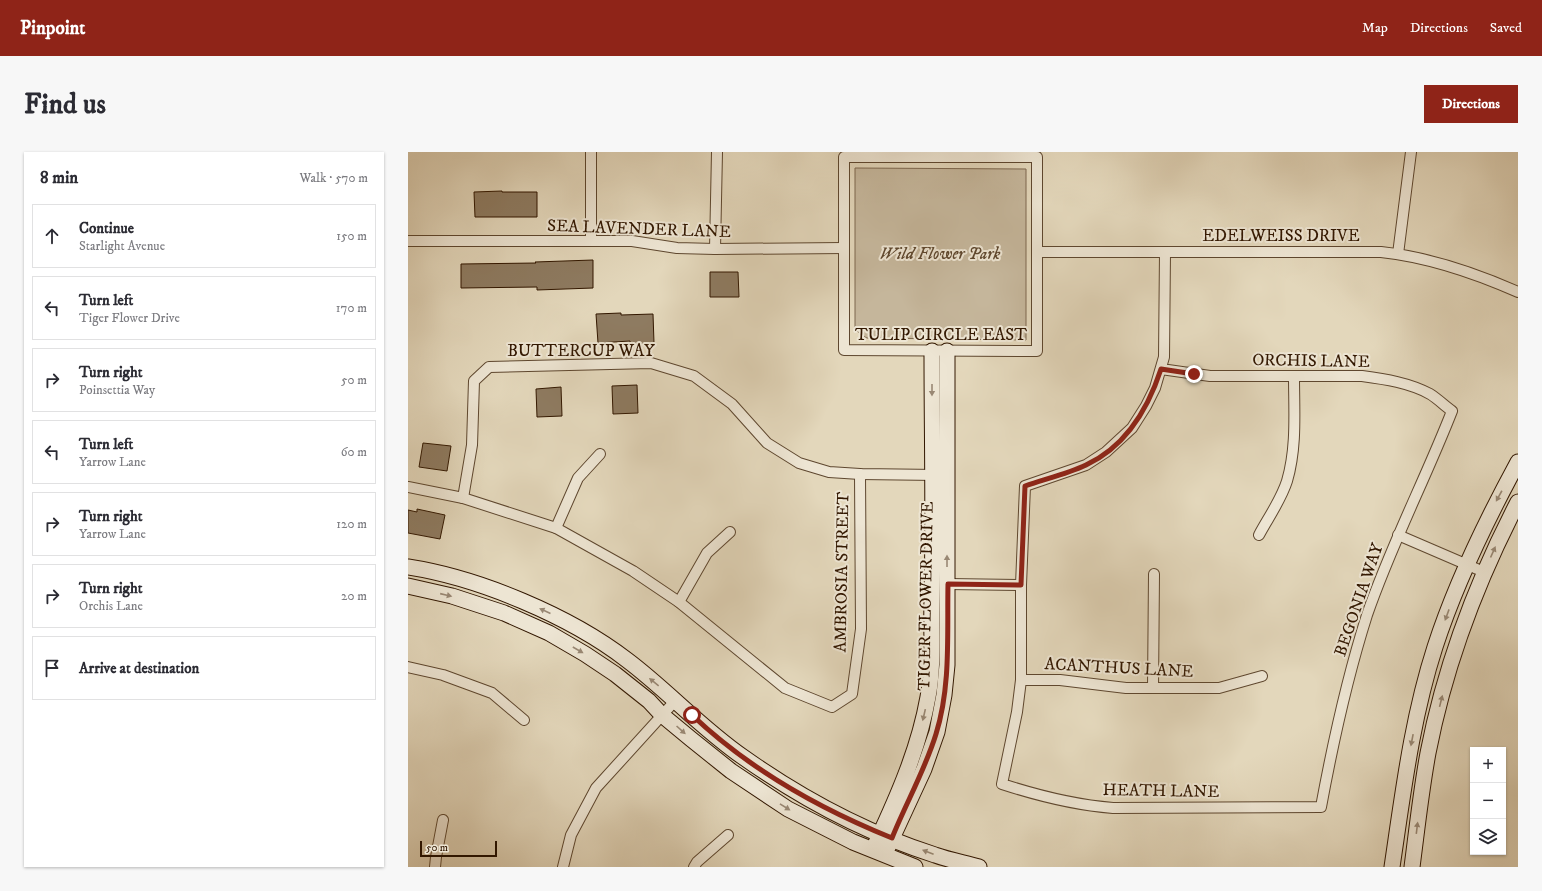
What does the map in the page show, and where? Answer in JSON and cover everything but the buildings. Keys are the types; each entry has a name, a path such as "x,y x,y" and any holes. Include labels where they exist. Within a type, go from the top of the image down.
{"street":[{"path":"591,152 591,241"},
{"path":"715,249 717,152"},
{"path":"1398,254 1411,152"},
{"path":"844,248 844,157 941,155 1037,157 1037,252"},
{"name":"SEA LAVENDER LANE","path":"408,241 632,241 677,248 844,248"},
{"name":"TULIP CIRCLE EAST","path":"844,248 844,350 1037,351 1037,252"},
{"name":"EDELWEISS DRIVE","path":"1037,252 1381,252 1415,257 1517,289"},
{"path":"1021,680 1021,585 1025,486 1086,465 1106,452 1132,428 1146,406 1155,388 1164,357 1165,252"},
{"name":"TIGER FLOWER DRIVE","path":"879,852 886,836 921,727 928,696 931,671 940,475 940,351"},
{"name":"BUTTERCUP WAY","path":"463,498 472,445 474,381 489,367 650,363 694,376 732,404 768,443 799,463 829,472 940,475"},
{"name":"ORCHIS LANE","path":"1161,369 1210,376 1362,376 1385,379 1431,394 1452,411"},
{"path":"1259,535 1286,482 1290,466 1294,434 1294,377"},
{"name":"BEGONIA WAY","path":"1321,807 1337,724 1367,615 1398,535 1439,445 1452,411"},
{"path":"556,528 578,478 600,454"},
{"path":"1392,867 1405,776 1415,723 1435,648 1459,582 1491,512 1518,462"},
{"name":"AMBROSIA STREET","path":"679,602 785,688 832,707 852,694 861,629 860,474"},
{"name":"TIGER FLOWER DRIVE","path":"886,836 924,769 937,732 944,696 947,665 948,584 940,475"},
{"path":"408,487 463,498 556,528 633,571 679,602 707,553 730,532"},
{"path":"1412,867 1432,738 1448,675 1484,572 1518,502"},
{"path":"1398,535 1484,572"},
{"path":"408,567 463,580 510,596 557,617 626,658 741,756 797,793 861,826 935,855 979,867"},
{"path":"1153,688 1154,574"},
{"path":"948,584 1021,585"},
{"path":"408,586 452,596 504,613 549,633 615,674 649,701 662,715 731,771 788,809 853,842 915,867"},
{"path":"408,667 443,675 492,693 524,720"},
{"name":"ACANTHUS LANE","path":"1021,680 1060,680 1126,688 1219,688 1262,676"},
{"name":"HEATH LANE","path":"1021,680 1017,712 1002,784 1044,796 1092,806 1113,808 1321,807"},
{"path":"563,867 571,835 596,788 675,701"},
{"path":"435,867 443,820"},
{"path":"694,867 697,862 728,835"}],"green space":[{"name":"Wild Flower Park","path":"855,168 1026,169 1026,340 867,338 855,329"}],"route":[{"path":"692,715 741,756 797,793 861,826 892,838 924,769 937,732 944,696 947,665 948,584 1021,585 1025,486 1086,465 1120,441 1132,428 1146,406 1155,388 1161,369 1194,374"}]}
